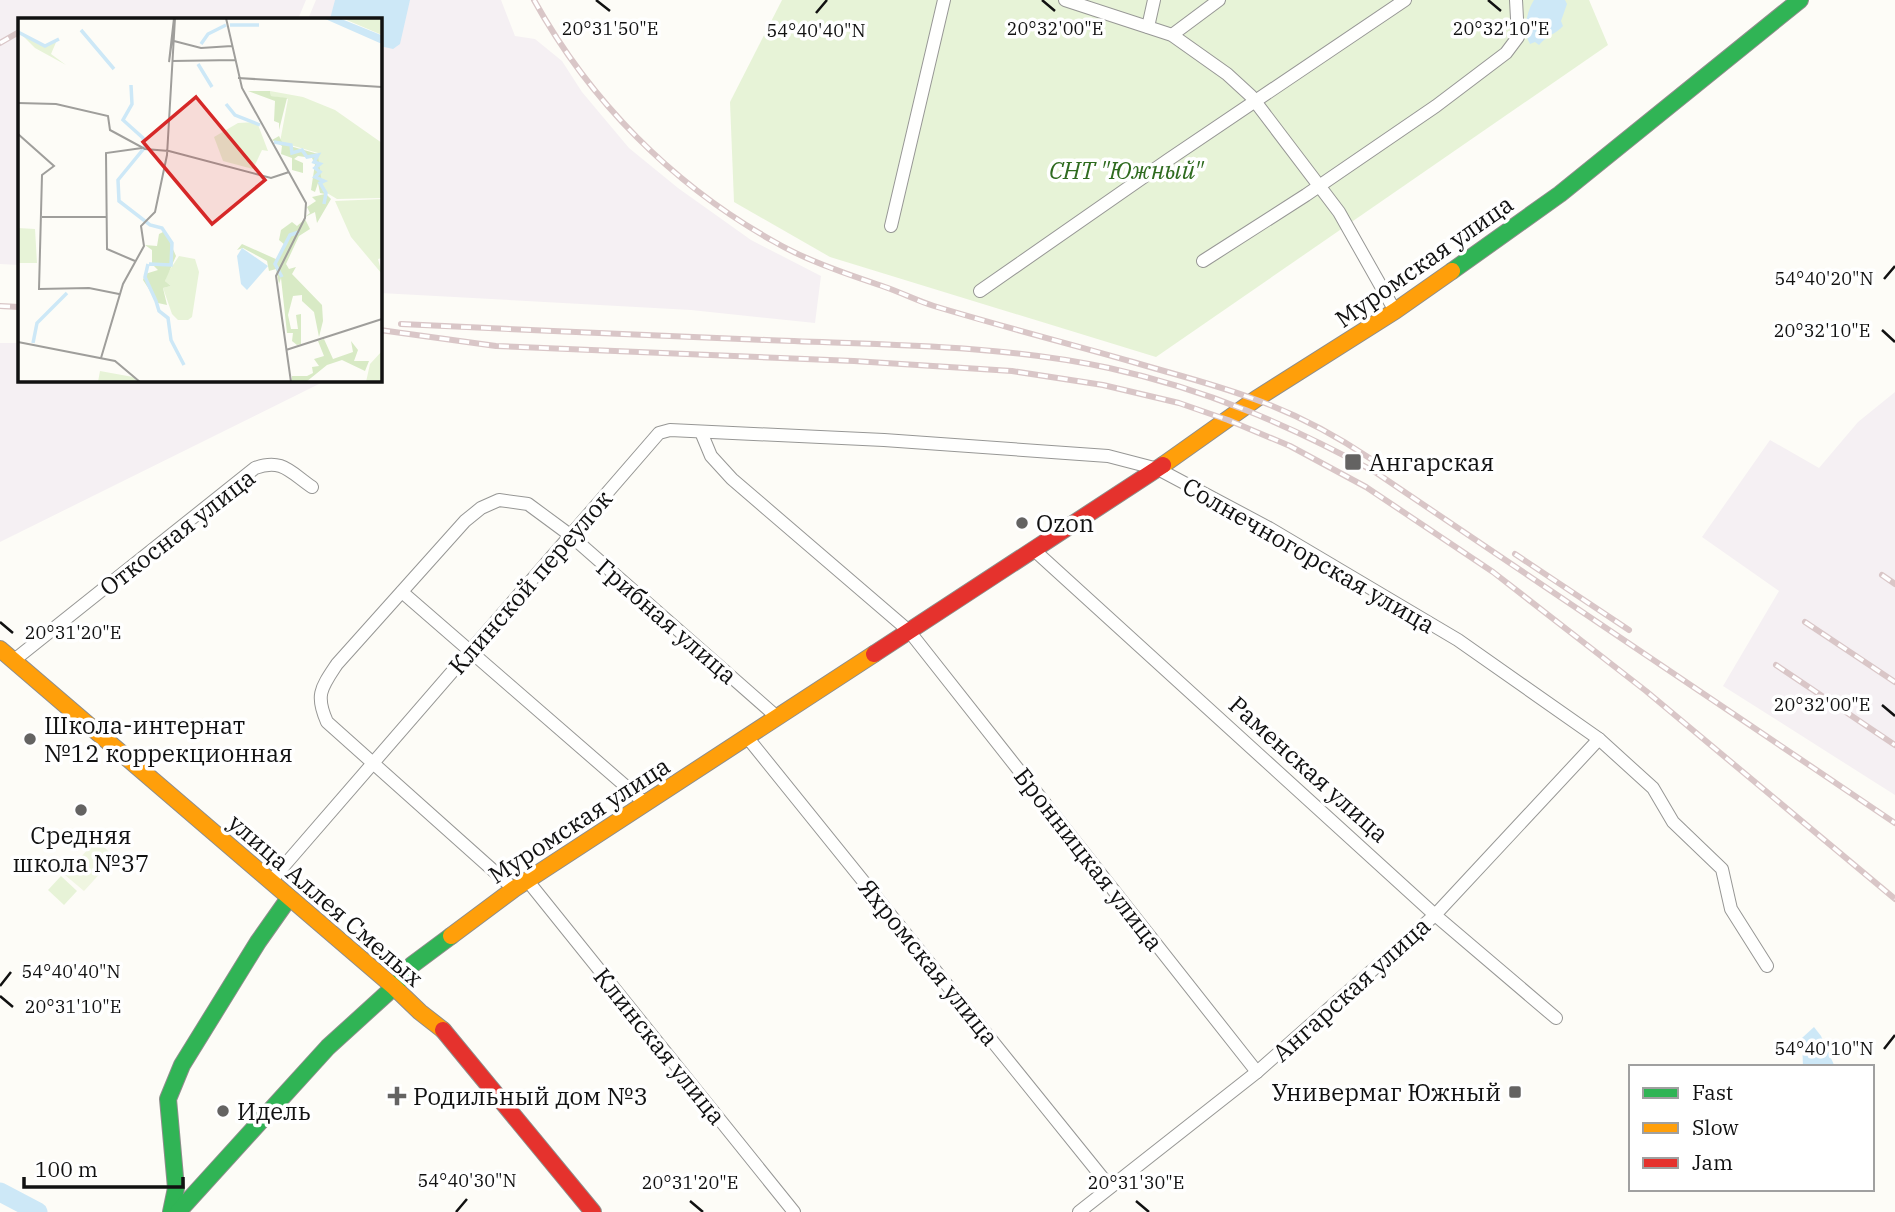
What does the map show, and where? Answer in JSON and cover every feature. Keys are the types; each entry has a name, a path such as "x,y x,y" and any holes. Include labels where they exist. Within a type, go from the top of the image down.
{"main road":[{"name":"Муромская улица","path":"1034,550 1158,469 1256,399 1395,311 1576,182 1800,0"},
{"path":"909,631 1034,550"},
{"name":"Муромская улица","path":"178,1212 328,1047 394,987 408,968 520,885 909,631"},
{"name":"улица Аллея Смелых","path":"0,649 444,1030 593,1212"},
{"path":"171,1212 176,1188 168,1099 182,1065 258,942 289,898"},
{"path":"176,1188 180,1193 186,1194 197,1191"}],"street":[{"path":"891,226 944,0"},
{"path":"1065,0 1172,35 1227,74 1255,101 1339,212 1395,311"},
{"path":"1148,27 1154,0"},
{"path":"1172,35 1219,0"},
{"path":"980,291 1405,0"},
{"path":"1203,261 1320,186 1436,106 1506,53 1518,37 1517,0"},
{"name":"Клинской переулок","path":"270,882 659,433 670,430 701,432"},
{"path":"701,432 711,456 732,479 909,631"},
{"name":"Солнечногорская улица","path":"701,432 884,440 1108,456 1158,469 1269,528 1458,640 1599,739 1653,788 1673,822 1722,869 1731,909 1767,966"},
{"name":"Откосная улица","path":"13,661 255,468 267,463 277,463 312,487"},
{"name":"Грибная улица","path":"402,592 465,521 481,508 499,500 528,504 570,535 777,717"},
{"name":"Раменская улица","path":"1034,550 1435,915 1556,1018"},
{"path":"520,885 373,764 327,722 319,704 324,684 337,664 402,592 645,803"},
{"name":"Бронницкая улица","path":"909,631 1257,1072"},
{"name":"Яхромская улица","path":"747,737 1110,1187"},
{"name":"Ангарская улица","path":"1079,1212 1257,1072 1435,915 1599,739"},
{"name":"Клинская улица","path":"520,885 794,1212"}],"shaded area":[{"path":"0,0 306,0 298,18 18,18 18,265 0,264"},
{"path":"316,0 501,0 515,36 535,39 562,61 582,92 629,148 678,188 751,240 821,276 815,323 691,310 382,293 382,18 308,18"},
{"path":"0,343 18,343 18,382 323,382 0,542"},
{"path":"1895,392 1895,795 1723,686 1779,591 1702,537 1770,440 1819,468 1858,422"}],"green space":[{"name":"СНТ \"Южный\"","path":"782,0 1589,0 1608,45 1156,357 830,257 734,202 730,102"},
{"path":"96,840 115,857 84,891 65,875"},
{"path":"61,876 77,891 64,905 48,890"}],"water":[{"path":"335,0 410,0 400,44 393,49 382,46 382,18 330,18"},
{"path":"1534,0 1565,0 1567,4 1561,21 1563,26 1539,45 1535,42 1530,44 1526,33 1529,10"},
{"path":"1814,1027 1834,1065 1803,1065 1802,1038"}],"waterway":[{"path":"0,1192 38,1212"}],"railway":[{"path":"534,0 581,72 637,137 701,194 786,248 828,267 934,306 1194,379 1254,399 1315,426 1371,459"},
{"path":"0,43 18,33"},
{"path":"0,306 18,307"},
{"path":"401,324 982,350 1067,360 1179,386 1279,424 1375,472 1895,823"},
{"path":"382,330 496,346 854,361 1012,371 1103,385 1179,403 1228,420 1290,446 1366,487 1493,572 1646,691 1895,899"},
{"path":"1515,554 1629,630"},
{"path":"1882,575 1895,584"},
{"path":"1805,622 1895,682"},
{"path":"1776,665 1895,745"}],"traffic: fast":[{"path":"1452,271 1560,194 1800,0"},
{"path":"171,1212 176,1188 168,1099 182,1065 258,942 289,898"},
{"path":"178,1212 328,1047 394,987 412,965 451,936"}],"traffic: slow":[{"path":"1163,465 1256,399 1395,311 1452,271"},
{"path":"0,649 443,1030"},
{"path":"451,936 514,889 874,654"}],"traffic: jam":[{"path":"874,654 1163,465"},
{"path":"443,1030 593,1212"}],"place":[{"name":"Ангарская","path":"1353,462"},
{"name":"Ozon","path":"1022,523"},
{"name":"Школа-интернат №12 коррекционная","path":"30,739"},
{"name":"Средняя школа №37","path":"81,810"},
{"name":"Универмаг Южный","path":"1515,1092"},
{"name":"Родильный дом №3","path":"397,1096"},
{"name":"Идель","path":"223,1111"}]}
